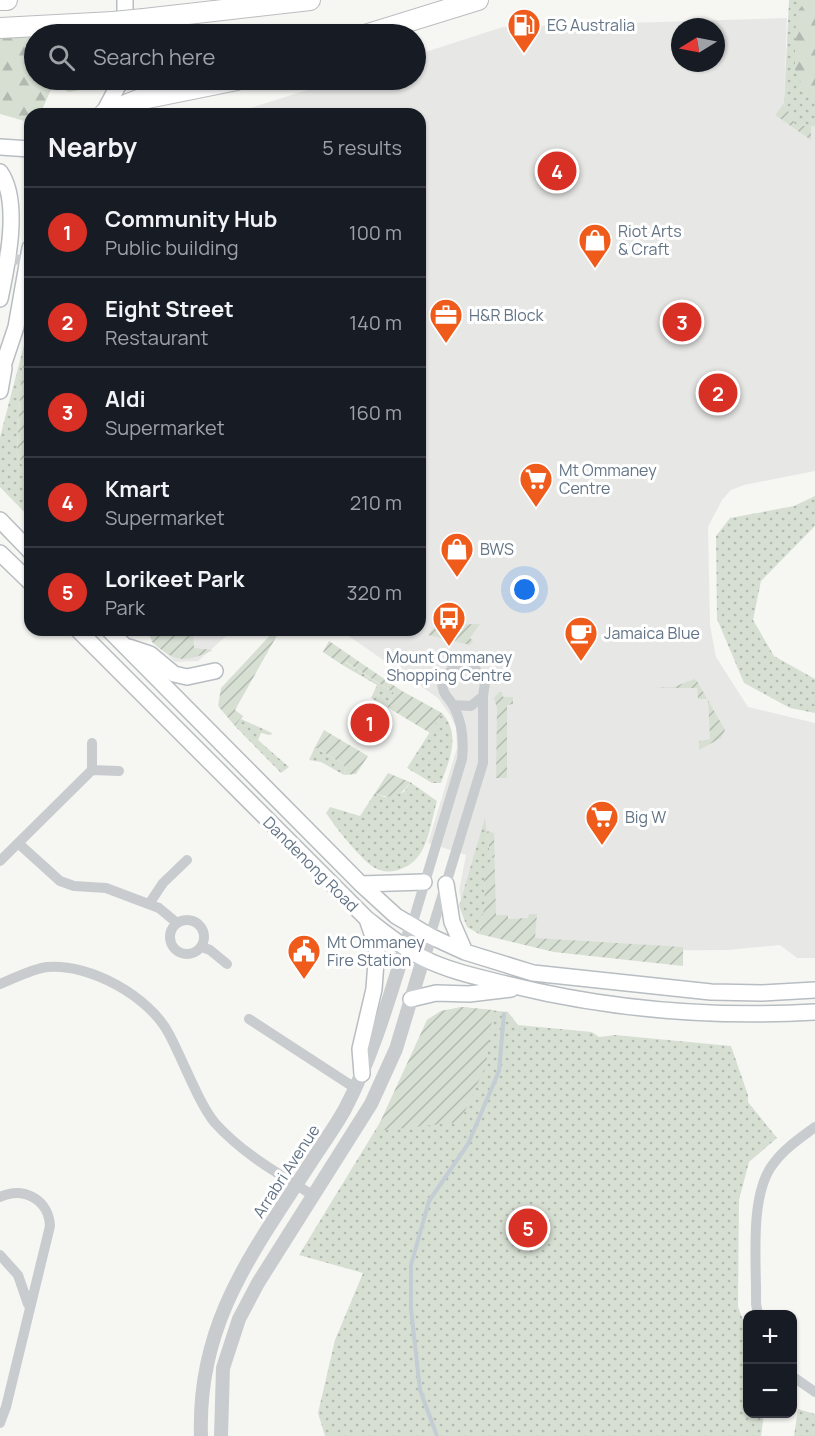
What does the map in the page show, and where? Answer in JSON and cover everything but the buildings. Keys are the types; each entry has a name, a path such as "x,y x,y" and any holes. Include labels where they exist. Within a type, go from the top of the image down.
{"highway":[{"path":"0,0 7,0"},
{"path":"130,24 144,19 310,0"},
{"path":"400,24 478,0"},
{"path":"0,28 24,28"},
{"path":"119,108 138,100 188,90"}],"main road":[{"path":"120,24 125,0"},
{"path":"107,108 116,90"},
{"path":"0,147 24,149"},
{"path":"0,172 8,186 11,201 0,299"},
{"path":"0,391 2,371 24,288"},
{"path":"0,520 24,545"},
{"path":"0,553 24,576"},
{"name":"Dandenong Road","path":"84,636 367,919 404,947 424,958 442,966 520,988 562,996 723,1015 815,1012"},
{"name":"Dandenong Road","path":"115,636 361,884 396,916 430,936 465,952 533,973 711,992 762,993 815,990"},
{"path":"124,645 150,654 174,674 187,677 215,671"},
{"path":"361,884 424,882"},
{"path":"446,884 452,922 465,952"},
{"path":"362,1074 360,1049 374,989 377,948 367,919"},
{"path":"411,999 436,993 469,994 520,988"}],"street":[{"path":"3,258 24,256"},
{"path":"221,1436 223,1368 239,1319 258,1283 371,1104 396,1049 483,763 485,683 479,671 460,664 448,670 442,682 444,695 453,705 461,727 464,740 462,759 412,924"},
{"path":"453,705 471,706 483,696"},
{"path":"0,861 92,770 92,743"},
{"path":"92,770 119,771"},
{"path":"18,843 60,881 74,886 106,888 149,904 177,923 190,920 200,925 205,936 202,947 192,954 177,951 170,936 177,923"},
{"path":"149,904 163,883 187,860"},
{"name":"Arrabri Avenue","path":"201,1436 202,1387 222,1308 245,1265 344,1110 362,1074 379,1032 412,924"},
{"path":"202,947 210,950 227,964"},
{"path":"0,984 47,967 79,970 112,982 131,994 168,1031 214,1122 255,1160 314,1196"},
{"path":"249,1019 355,1088"},
{"path":"757,1310 759,1200 770,1169 788,1147 815,1127"},
{"path":"0,1197 18,1192 33,1196 46,1209 50,1221 6,1407 0,1423"},
{"path":"0,1255 21,1280 28,1310"},
{"path":"797,1380 815,1392"}],"shaded area":[{"name":"Mt Ommaney Centre","path":"787,18 784,103 796,126 815,126 815,471 744,485 731,490 722,500 708,527 710,625 716,657 748,707 815,723 815,958 797,958 780,945 728,950 588,951 497,935 466,917 459,891 466,855 428,843 457,748 456,728 438,698 349,636 426,636 426,108 250,108 307,90 426,90 426,52 503,27 671,22 671,72 725,72 725,20"},
{"path":"148,636 226,636 198,661 175,662"}],"green space":[{"path":"789,0 815,0 815,126 796,127 784,103"},
{"path":"807,0 815,0 815,97 807,95 795,70 797,12"},
{"path":"24,33 24,90 51,90 43,108 24,108 24,121 0,114 0,34"},
{"path":"784,103 796,126 811,126 811,140 775,115"},
{"path":"24,345 17,452 24,470 24,512 0,487 0,437"},
{"path":"24,363 24,470 17,452 21,375"},
{"path":"815,496 815,526 761,581 753,620 774,656 815,679 815,713 790,708 744,683 717,619 716,536 730,518 794,506"},
{"path":"480,624 470,638 473,641 470,645 428,635 436,625"},
{"path":"150,636 193,636 194,648 213,650 188,659 181,659 167,654 152,642"},
{"path":"269,636 277,636 235,710 243,716 235,726 218,706 221,688"},
{"path":"329,641 402,691 442,713 430,733 387,707 394,693 346,662 344,666 323,652"},
{"path":"345,662 394,693 387,707 371,698 377,685 344,666"},
{"path":"694,679 707,699 698,699 697,688 653,688 674,687"},
{"path":"502,692 503,697 513,697 513,704 507,705 507,778 496,778 497,708 494,698"},
{"path":"708,700 725,730 721,738 699,750 699,741 710,739"},
{"path":"442,713 451,729 452,747 441,783 432,783 407,768"},
{"path":"241,719 272,733 271,735 261,733 258,740 289,767 281,773 235,726"},
{"path":"324,730 368,756 356,774 344,775 346,766 315,747"},
{"path":"315,747 346,766 344,775 321,762 309,760"},
{"path":"388,773 410,782 399,794 390,797 375,793"},
{"path":"410,782 437,801 427,838 421,852 413,862 398,870 380,870 369,864 356,851 326,813 330,807 360,816 375,793 384,797 404,792"},
{"path":"485,818 490,855 494,858 484,881 485,903 479,934 467,927 459,906"},
{"path":"487,831 494,833 496,915 508,915 508,919 528,918 529,914 537,914 535,938 683,947 683,966 554,952 479,934 485,903 484,881 488,863 494,859 490,855"},
{"path":"462,1007 508,1012 518,1025 592,1032 599,1037 615,1035 731,1046 748,1095 748,1102 777,1138 749,1162 739,1200 738,1307 743,1320 743,1418 763,1418 761,1436 325,1436 318,1413 335,1340 363,1273 299,1255 387,1111 427,1020 441,1011"},
{"path":"462,1007 493,1010 486,1065 460,1122 376,1131 427,1020 441,1011"},
{"path":"798,1409 815,1414 815,1436 794,1436"}],"waterway":[{"path":"437,1436 420,1390 411,1309 411,1265 429,1201 468,1144 499,1071 504,1014"}],"place":[{"name":"EG Australia","path":"524,54"},
{"name":"Kmart","path":"557,171"},
{"name":"Riot Arts & Craft","path":"595,269"},
{"name":"Aldi","path":"682,322"},
{"name":"H&R Block","path":"446,344"},
{"name":"Eight Street","path":"718,393"},
{"name":"Mt Ommaney Centre","path":"536,508"},
{"name":"BWS","path":"457,578"},
{"name":"Mount Ommaney Shopping Centre","path":"449,647"},
{"name":"Jamaica Blue","path":"581,662"},
{"name":"Community Hub","path":"370,723"},
{"name":"Big W","path":"602,846"},
{"name":"Mt Ommaney Fire Station","path":"304,980"},
{"name":"Lorikeet Park","path":"528,1228"}]}
